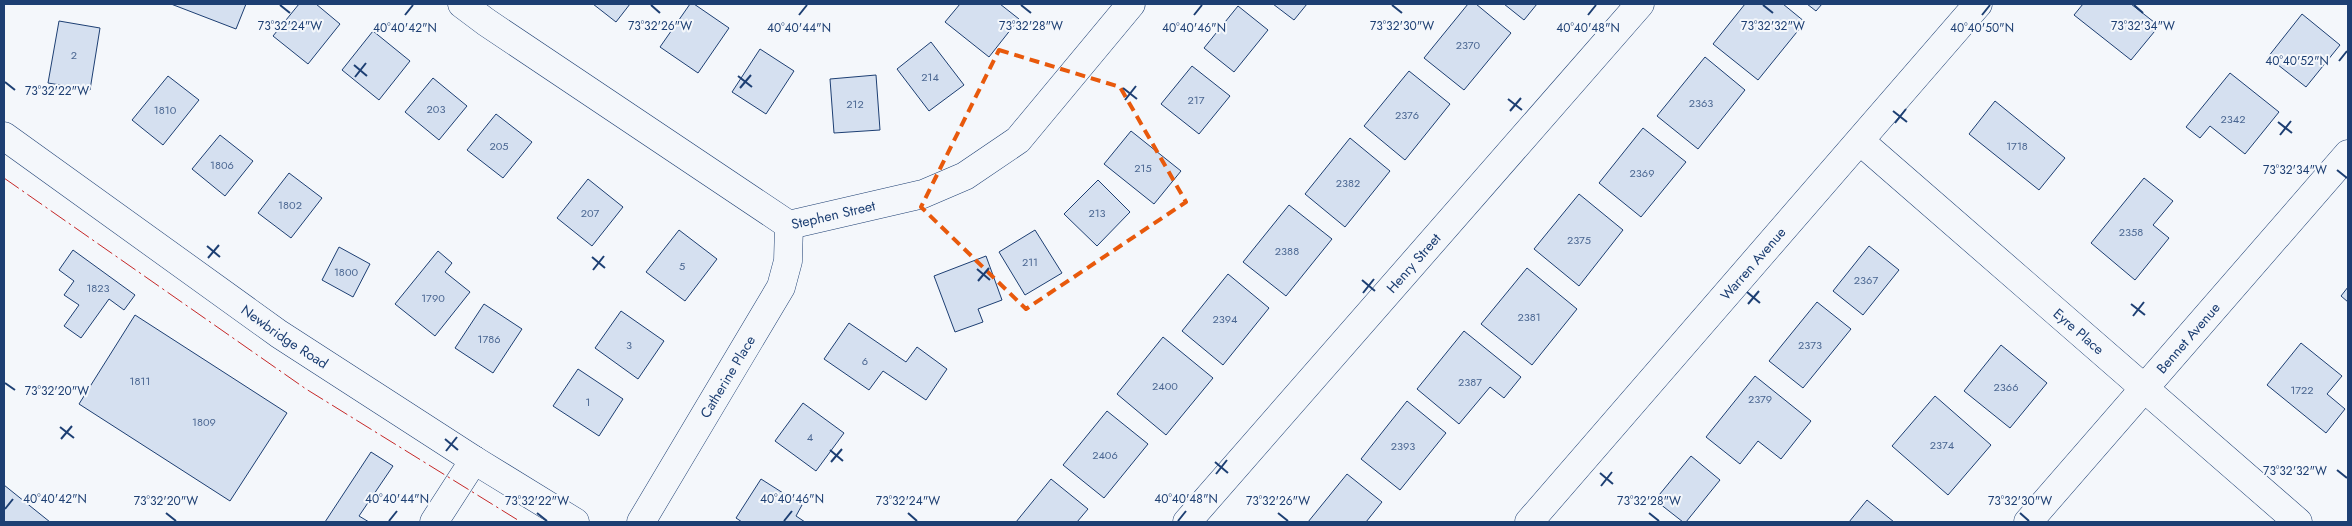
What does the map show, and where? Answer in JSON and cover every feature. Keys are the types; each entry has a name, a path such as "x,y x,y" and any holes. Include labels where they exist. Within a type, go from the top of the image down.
{"street":[{"name":"Stephen Street","path":"462,4 789,225 923,194 965,176 1018,140 1131,4"},
{"name":"Henry Street","path":"1187,522 1640,4"},
{"name":"Warren Avenue","path":"1529,522 1978,4"},
{"name":"Newbridge Road","path":"4,136 279,334 474,460 575,522"},
{"name":"Eyre Place","path":"1860,141 2298,522"},
{"name":"Bennet Avenue","path":"2028,522 2348,154"},
{"name":"Catherine Place","path":"641,522 781,287 788,261 789,225"},
{"path":"434,522 474,460"}],"highlighted area":[{"path":"999,50 1120,87 1186,202 1026,309 921,207"}],"building":[{"path":"171,4 246,4 236,29"},
{"path":"299,4 316,4 340,24 308,64 273,36"},
{"path":"593,4 630,4 616,22"},
{"path":"690,4 694,4 729,28 698,73 660,47"},
{"path":"960,4 1000,4 1019,19 989,57 945,22"},
{"path":"1273,4 1307,4 1294,20"},
{"path":"1468,4 1476,4 1511,33 1464,90 1424,58"},
{"path":"1504,4 1537,4 1524,20"},
{"path":"1745,4 1783,4 1805,22 1758,80 1713,44"},
{"path":"1807,4 1822,4 1816,11"},
{"path":"2083,4 2131,4 2159,26 2131,60 2074,15"},
{"path":"1238,6 1268,30 1234,72 1204,48"},
{"path":"2302,14 2340,45 2306,87 2268,57"},
{"path":"59,21 100,28 90,90 48,83"},
{"path":"373,31 410,61 379,100 342,70"},
{"path":"931,42 964,85 929,111 897,69"},
{"path":"760,49 794,71 766,114 732,92"},
{"path":"1705,57 1745,90 1698,149 1657,116"},
{"path":"1192,66 1230,96 1199,134 1161,104"},
{"path":"1409,71 1450,104 1405,160 1364,126"},
{"path":"2230,73 2279,112 2245,154 2210,126 2200,138 2186,127"},
{"path":"876,75 880,130 834,133 830,79"},
{"path":"168,76 199,100 163,145 132,120"},
{"path":"433,78 467,106 439,140 405,112"},
{"path":"1995,101 2065,158 2039,190 1969,134"},
{"path":"496,114 532,142 503,178 467,150"},
{"path":"1643,128 1686,162 1641,217 1599,183"},
{"path":"1131,131 1181,171 1154,204 1104,164"},
{"path":"220,135 253,161 225,196 192,169"},
{"path":"1350,138 1390,171 1345,227 1305,194"},
{"path":"289,173 322,198 291,238 258,213"},
{"path":"2144,178 2173,201 2153,225 2169,238 2135,280 2091,243"},
{"path":"588,179 623,207 592,246 557,218"},
{"path":"1098,180 1130,212 1097,246 1064,214"},
{"path":"1579,194 1623,230 1579,286 1534,249"},
{"path":"1289,205 1332,239 1286,296 1243,262"},
{"path":"679,230 717,259 685,301 646,272"},
{"path":"1035,230 1062,273 1025,295 999,252"},
{"path":"1869,246 1899,270 1863,315 1833,291"},
{"path":"339,247 370,264 353,297 322,280"},
{"path":"73,250 135,295 124,310 109,299 81,338 64,326 79,305 64,295 74,281 59,270"},
{"path":"438,251 452,263 445,272 470,292 435,336 395,304"},
{"path":"986,256 1002,300 978,309 983,322 955,332 934,276"},
{"path":"1527,268 1577,309 1532,365 1481,324"},
{"path":"1228,274 1269,308 1223,365 1182,331"},
{"path":"2348,287 2348,302 2341,296"},
{"path":"1817,302 1851,329 1803,388 1769,361"},
{"path":"484,304 522,329 493,373 455,348"},
{"path":"621,311 664,341 638,379 595,348"},
{"path":"135,315 287,413 230,501 79,404"},
{"path":"849,323 906,362 917,347 947,369 926,400 883,371 869,390 824,359"},
{"path":"1464,331 1521,377 1504,398 1490,387 1459,424 1417,389"},
{"path":"1163,337 1213,378 1166,435 1117,394"},
{"path":"2301,343 2342,376 2327,394 2345,409 2326,433 2267,385"},
{"path":"2001,345 2047,383 2010,428 1964,391"},
{"path":"578,369 623,399 599,436 553,406"},
{"path":"1755,376 1811,421 1781,459 1758,441 1740,464 1706,437"},
{"path":"1935,396 1991,445 1948,495 1892,446"},
{"path":"1407,401 1446,433 1400,490 1361,459"},
{"path":"803,403 844,433 816,471 775,441"},
{"path":"1107,411 1148,444 1104,498 1063,465"},
{"path":"371,452 393,466 359,516 369,522 325,522"},
{"path":"1691,456 1720,480 1686,522 1683,522 1655,500"},
{"path":"1347,474 1382,502 1366,522 1308,522"},
{"path":"761,479 802,505 796,516 805,522 742,522 736,518"},
{"path":"1051,479 1088,509 1077,522 1016,522"},
{"path":"4,485 50,522 4,522"},
{"path":"1867,500 1894,522 1849,522"}],"power":[{"path":"4,178 306,389 521,522"}]}
